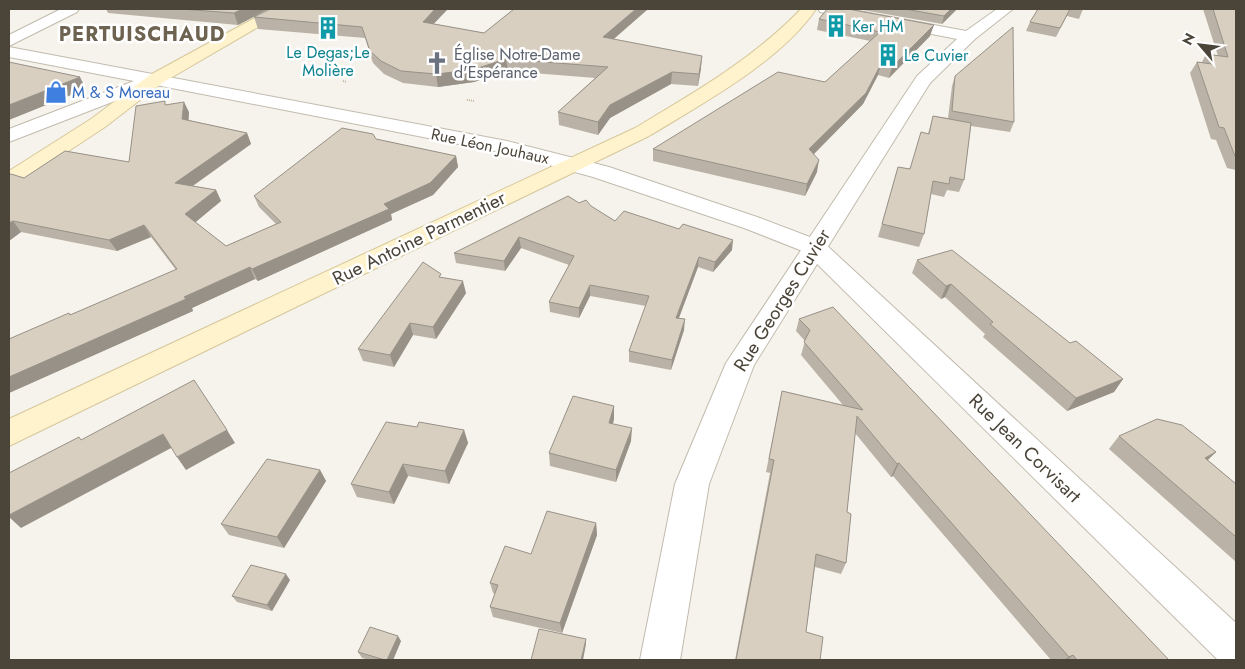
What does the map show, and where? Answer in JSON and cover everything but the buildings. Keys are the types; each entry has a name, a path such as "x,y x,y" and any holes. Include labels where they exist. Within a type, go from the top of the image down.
{"main road":[{"path":"9,180 98,123 156,79 282,9"},
{"name":"Rue Antoine Parmentier","path":"9,433 642,132 699,98 755,58 809,9"}],"street":[{"path":"9,41 72,9"},
{"path":"825,9 968,36"},
{"name":"Rue Georges Cuvier","path":"660,660 692,484 740,363 924,80 968,36 1006,9"},
{"name":"Rue Léon Jouhaux","path":"9,52 499,146 575,164 752,222 814,247"},
{"path":"9,136 156,79"},
{"name":"Rue Jean Corvisart","path":"814,247 1236,650"}],"path":[{"path":"467,100 475,101"}],"place":[{"name":"Ker HM","path":"836,26"},
{"name":"Le Degas;Le Molière","path":"328,28"},
{"name":"Le Cuvier","path":"888,55"},
{"name":"Église Notre-Dame d'Espérance","path":"437,63"},
{"name":"M & S Moreau","path":"56,92"}],"district":[{"name":"PERTUISCHAUD","path":"142,34"}]}
